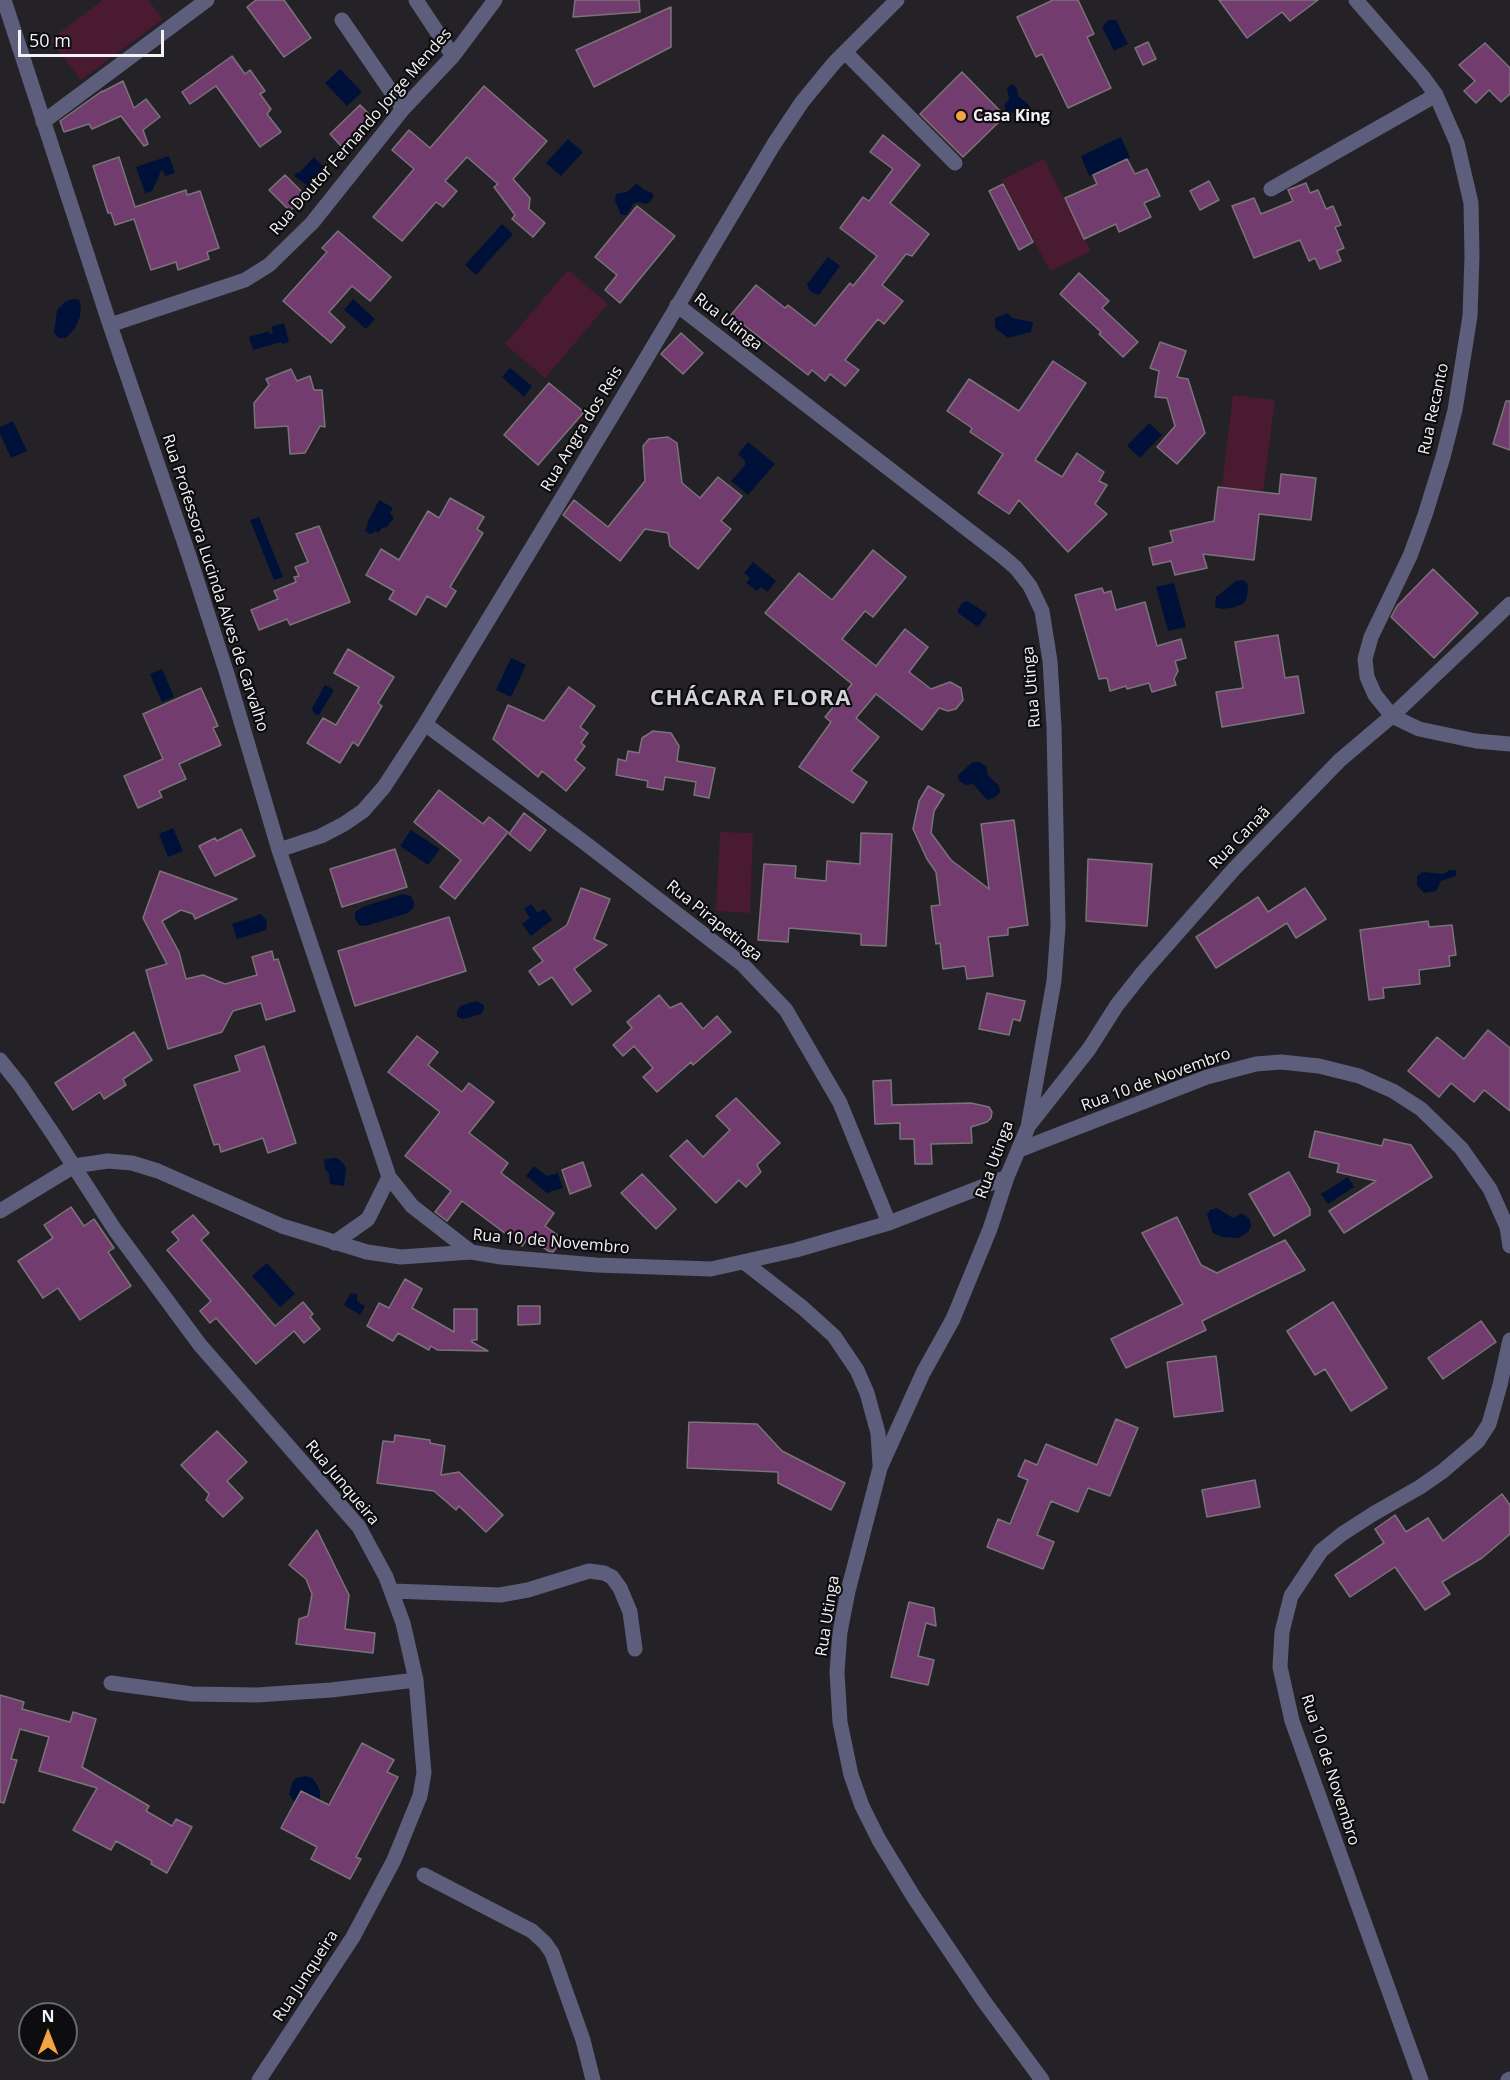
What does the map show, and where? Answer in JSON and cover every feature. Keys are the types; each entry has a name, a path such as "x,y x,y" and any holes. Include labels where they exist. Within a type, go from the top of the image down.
{"street":[{"name":"Rua Professora Lucinda Alves de Carvalho","path":"4,0 110,325 193,567 279,850 389,1177 412,1206 471,1252"},
{"path":"43,122 207,0"},
{"path":"416,0 453,56"},
{"name":"Rua Doutor Fernando Jorge Mendes","path":"110,325 236,283 269,265 312,223 403,109 453,56 495,0"},
{"name":"Rua Angra dos Reis","path":"279,850 321,836 344,824 363,811 384,787 774,144 802,102 845,52 897,0"},
{"name":"Rua Recanto","path":"1356,0 1436,95 1457,143 1471,202 1470,316 1455,410 1437,477 1414,546 1371,637 1365,659 1367,677 1375,695 1392,716 1419,729 1476,741 1510,744"},
{"path":"342,20 403,109"},
{"path":"845,52 955,162"},
{"path":"1270,189 1436,95"},
{"name":"Rua Utinga","path":"677,305 1009,562 1030,586 1042,611 1050,661 1053,716 1058,927 1054,981 1028,1127 1007,1177 990,1229 952,1318 923,1373 880,1468 848,1591 840,1632 837,1672 840,1722 851,1775 862,1806 879,1840 915,1899 983,2000 1042,2080"},
{"name":"Rua Canaã","path":"1028,1127 1089,1049 1117,1005 1234,869 1340,760 1392,716 1510,604"},
{"name":"Rua Pirapetinga","path":"424,724 585,843 742,964 786,1010 840,1103 889,1223"},
{"name":"Rua Junqueira","path":"0,1060 20,1085 115,1230 200,1345 358,1527 393,1591 403,1623 416,1680 424,1773 420,1796 394,1860 353,1937 259,2080"},
{"name":"Rua 10 de Novembro","path":"1018,1150 1217,1075 1256,1064 1281,1062 1319,1066 1359,1076 1393,1091 1421,1109 1461,1148 1490,1189 1507,1227 1510,1246"},
{"name":"Rua 10 de Novembro","path":"0,1211 74,1166 108,1161 132,1162 158,1171 282,1226 367,1252 401,1257 471,1252 501,1257 632,1267 711,1269 796,1250 889,1223 1007,1177"},
{"path":"334,1243 368,1219 389,1177"},
{"path":"744,1262 803,1308 834,1336 857,1370 867,1393 878,1433 880,1468"},
{"name":"Rua 10 de Novembro","path":"1421,2080 1292,1721 1280,1667 1282,1632 1291,1596 1321,1551 1373,1514 1443,1471 1478,1441 1489,1424 1510,1340"},
{"path":"393,1591 500,1595 528,1590 589,1571 604,1573 612,1577 620,1588 630,1612 635,1649"},
{"path":"111,1683 192,1694 257,1695 332,1690 416,1680"},
{"path":"424,1875 532,1931 545,1943 552,1953 560,1975 594,2079"}],"shaded area":[{"path":"103,0 148,0 163,19 81,80 50,40"},
{"path":"1044,159 1091,251 1050,271 1002,180"},
{"path":"568,270 608,304 545,378 505,344"},
{"path":"1233,395 1275,400 1263,492 1222,486"},
{"path":"720,832 753,833 750,913 716,911"}],"water":[{"path":"1108,20 1116,20 1128,44 1114,51 1102,27"},
{"path":"340,69 362,92 347,106 325,83"},
{"path":"1013,84 1018,96 1029,105 1028,113 1016,114 1006,110 1004,106 1009,99 1007,88"},
{"path":"1121,137 1130,158 1089,176 1081,156"},
{"path":"568,139 583,152 561,176 546,163"},
{"path":"169,156 175,173 165,176 162,169 152,191 145,193 136,167"},
{"path":"314,157 325,168 308,186 294,176"},
{"path":"637,183 654,196 650,202 645,204 639,202 633,204 627,215 621,215 615,201 616,194 627,192"},
{"path":"502,224 513,234 476,275 465,265"},
{"path":"828,257 840,266 819,295 809,290 807,284"},
{"path":"73,299 79,300 80,317 75,328 66,338 59,338 54,333 57,310 65,302"},
{"path":"353,299 375,319 366,329 344,310"},
{"path":"1008,313 1012,318 1033,322 1031,332 1008,338 995,328 995,318"},
{"path":"284,323 289,342 253,350 249,337 269,331 270,334 273,333 271,327"},
{"path":"510,368 532,386 524,397 502,377"},
{"path":"13,421 27,451 11,458 0,434 0,427"},
{"path":"1149,423 1162,435 1140,458 1127,446"},
{"path":"748,442 775,464 748,495 731,481 745,465 745,461 738,454"},
{"path":"379,500 393,508 390,513 394,518 387,527 382,528 378,533 376,531 371,534 365,530"},
{"path":"259,517 283,577 274,580 250,520"},
{"path":"753,562 776,581 767,592 761,587 757,591 746,583 750,578 744,573"},
{"path":"1243,580 1248,587 1247,597 1243,604 1231,608 1215,607 1216,597 1236,581"},
{"path":"1174,583 1186,627 1168,631 1156,587"},
{"path":"968,601 987,614 978,627 958,613 963,602"},
{"path":"511,658 526,665 511,697 496,690"},
{"path":"162,669 174,697 162,702 150,674"},
{"path":"325,685 334,690 319,715 314,714 312,708"},
{"path":"973,762 986,766 988,775 999,786 1000,792 994,798 987,800 973,784 966,785 959,781 958,775"},
{"path":"173,828 183,851 168,857 159,834"},
{"path":"411,830 440,849 428,865 400,846"},
{"path":"1456,870 1456,876 1441,881 1436,891 1424,893 1417,885 1417,876 1423,872 1443,874"},
{"path":"403,894 411,896 414,902 414,907 408,913 366,926 359,925 355,912 365,906"},
{"path":"531,904 538,913 544,909 552,920 531,936 522,924 530,918 524,909"},
{"path":"261,914 267,921 266,930 237,939 232,924"},
{"path":"476,1001 484,1005 481,1014 463,1019 457,1017 460,1006"},
{"path":"337,1158 346,1168 344,1186 330,1184 324,1160"},
{"path":"534,1166 547,1176 558,1173 563,1188 547,1193 526,1176"},
{"path":"1348,1177 1354,1187 1328,1204 1321,1194"},
{"path":"1217,1208 1233,1218 1241,1214 1245,1215 1250,1220 1249,1231 1239,1238 1223,1237 1213,1233 1207,1215 1210,1210"},
{"path":"267,1263 295,1294 280,1307 252,1276"},
{"path":"351,1293 357,1294 357,1301 365,1306 360,1315 344,1305"},
{"path":"305,1776 312,1778 316,1783 320,1791 320,1801 301,1791 295,1803 289,1794 293,1781"}],"building":[{"path":"256,0 284,0 311,38 284,57 247,7"},
{"path":"575,0 639,0 640,12 573,17"},
{"path":"1053,0 1078,0 1094,34 1087,37 1111,88 1068,108 1042,54 1036,57 1017,17"},
{"path":"1219,0 1318,0 1290,21 1282,12 1247,38"},
{"path":"671,7 671,47 594,87 576,50"},
{"path":"1148,42 1156,59 1143,65 1135,48"},
{"path":"1485,43 1510,68 1510,94 1501,102 1489,90 1476,103 1464,91 1475,81 1459,65"},
{"path":"232,56 245,74 250,70 265,91 260,94 271,109 267,114 281,132 260,147 216,86 190,104 182,92"},
{"name":"Casa King","path":"962,72 1005,116 963,157 920,114"},
{"path":"123,81 134,108 146,99 160,117 143,130 148,144 144,146 121,116 92,129 89,124 64,132 60,121 102,91"},
{"path":"484,86 547,141 513,179 530,198 529,209 545,223 533,237 512,219 515,215 494,187 498,184 467,157 445,181 457,191 443,207 436,202 402,241 373,217 414,169 392,150 409,130 430,148"},
{"path":"360,105 372,117 342,147 330,134"},
{"path":"883,135 920,165 890,203 929,234 912,256 906,254 882,285 903,301 884,324 878,319 845,360 859,370 845,386 830,374 825,381 812,370 808,375 731,315 756,285 785,308 788,305 815,326 850,283 853,286 877,256 840,228 863,197 869,201 893,169 870,152"},
{"path":"119,157 135,207 186,190 187,195 200,191 219,248 207,252 209,259 178,270 176,262 151,270 134,219 115,225 111,213 108,213 93,166"},
{"path":"1127,159 1135,174 1147,169 1160,196 1144,203 1151,217 1119,232 1116,224 1084,239 1065,198 1097,184 1093,175"},
{"path":"285,175 306,196 290,211 269,190"},
{"path":"1209,181 1219,200 1200,210 1190,191"},
{"path":"1306,183 1310,193 1318,190 1326,209 1333,206 1341,225 1335,227 1344,248 1337,251 1341,261 1320,269 1315,258 1309,261 1300,240 1254,258 1232,206 1254,198 1261,214 1293,201 1288,190"},
{"path":"1003,184 1033,242 1019,250 989,191"},
{"path":"637,206 675,236 620,303 605,290 617,275 595,257"},
{"path":"338,231 391,277 370,301 352,286 329,312 345,327 331,343 283,301 327,252 322,248"},
{"path":"1079,273 1109,301 1102,308 1138,342 1123,357 1099,334 1101,332 1060,294"},
{"path":"681,333 703,353 683,374 661,354"},
{"path":"1160,342 1186,351 1177,377 1188,379 1205,433 1177,464 1157,447 1175,426 1167,398 1155,397 1159,371 1150,368"},
{"path":"1053,361 1086,383 1035,460 1062,477 1077,453 1104,472 1099,481 1107,485 1095,504 1107,514 1068,552 1019,500 1009,514 978,493 1003,454 970,432 972,428 947,411 969,379 1019,411"},
{"path":"291,369 297,381 310,376 314,390 322,390 325,427 320,426 305,453 290,454 288,426 255,428 254,403 269,385 266,379"},
{"path":"549,383 584,412 538,465 504,435"},
{"path":"1506,401 1510,401 1510,450 1493,444"},
{"path":"668,437 677,443 682,483 700,498 718,477 742,496 721,521 731,529 698,569 670,546 668,533 645,529 620,561 563,515 574,500 608,527 645,481 643,446 649,439"},
{"path":"1281,474 1316,478 1311,520 1259,514 1254,560 1203,554 1207,568 1175,575 1171,561 1153,565 1149,548 1173,542 1170,531 1214,521 1218,487 1279,494"},
{"path":"450,498 484,517 477,529 483,533 450,587 456,591 446,607 427,596 416,615 389,599 394,591 366,575 381,549 399,560 428,511 439,518"},
{"path":"319,526 350,602 290,625 287,619 259,630 251,610 278,599 274,591 296,582 294,577 299,576 295,567 308,562 296,534"},
{"path":"873,550 906,577 873,617 865,611 842,639 876,666 905,629 928,647 909,672 931,689 950,682 961,688 963,700 956,709 948,711 939,708 922,730 876,694 856,718 879,737 851,771 867,782 853,803 799,767 831,722 825,717 852,684 765,613 799,573 832,600"},
{"path":"1433,569 1478,613 1434,658 1391,617 1397,606"},
{"path":"1102,588 1104,593 1111,591 1116,610 1145,602 1157,646 1181,639 1186,658 1175,661 1178,671 1174,679 1176,685 1152,692 1149,683 1110,691 1107,678 1099,679 1075,595"},
{"path":"1278,635 1285,678 1298,676 1304,713 1222,727 1216,692 1243,688 1235,642"},
{"path":"348,649 394,677 378,703 382,706 358,746 353,742 340,763 307,743 323,718 336,725 359,687 334,673"},
{"path":"569,687 595,706 580,727 588,733 581,743 585,746 575,760 585,768 566,791 542,771 538,777 493,739 508,705 544,721"},
{"path":"201,688 218,726 213,728 221,745 179,764 186,779 159,791 162,797 138,808 124,776 163,759 143,714"},
{"path":"653,731 671,733 679,746 677,761 715,768 709,798 694,795 696,782 665,777 663,790 647,787 648,781 616,775 618,759 626,761 628,751 639,753 642,738"},
{"path":"928,786 944,795 934,811 931,833 951,860 989,889 981,824 1014,820 1028,925 1008,928 1008,935 988,937 993,976 967,979 965,966 943,969 940,943 936,944 931,906 940,905 936,872 927,859 913,829 919,801"},
{"path":"439,790 483,824 489,817 508,832 455,899 440,887 461,860 414,822"},
{"path":"524,813 546,830 530,851 509,834"},
{"path":"241,829 255,856 215,876 199,846 215,838 217,841"},
{"path":"861,833 892,834 886,946 861,945 861,934 789,928 788,942 758,940 764,864 796,866 795,878 826,881 827,861 860,864"},
{"path":"395,849 407,887 342,907 330,869"},
{"path":"1088,859 1152,864 1147,926 1086,921"},
{"path":"160,871 237,899 195,919 193,914 181,910 162,921 179,952 186,979 203,975 225,984 257,975 252,957 272,951 274,960 278,959 295,1011 266,1020 261,1003 233,1011 222,1032 168,1049 146,970 167,964 143,918"},
{"path":"581,888 610,899 594,939 607,945 574,969 591,991 572,1005 552,977 539,985 529,971 543,961 533,948 567,925"},
{"path":"1305,888 1326,919 1296,938 1287,923 1216,968 1196,937 1258,897 1268,912"},
{"path":"449,917 466,971 355,1006 338,951"},
{"path":"1428,921 1429,927 1452,925 1456,955 1449,956 1450,966 1419,970 1420,984 1383,988 1384,998 1369,1000 1360,930"},
{"path":"987,993 1025,1001 1020,1021 1013,1019 1009,1035 979,1029"},
{"path":"659,995 670,1008 681,1003 703,1029 717,1016 731,1032 693,1065 691,1062 657,1092 643,1077 653,1068 634,1046 623,1056 613,1045 632,1028 627,1022"},
{"path":"1488,1030 1510,1048 1510,1111 1484,1090 1474,1102 1451,1083 1439,1097 1408,1071 1437,1037 1464,1059"},
{"path":"134,1032 152,1060 123,1079 126,1085 104,1099 100,1092 73,1110 55,1083"},
{"path":"417,1036 438,1052 428,1065 462,1092 469,1083 494,1102 469,1133 508,1163 501,1173 554,1213 545,1226 563,1239 553,1252 548,1251 529,1237 522,1246 462,1201 447,1221 435,1212 451,1191 405,1156 440,1112 388,1072"},
{"path":"264,1046 296,1143 268,1153 263,1138 221,1152 219,1144 214,1145 194,1085 240,1071 235,1056"},
{"path":"891,1080 892,1105 971,1103 989,1107 992,1112 991,1118 987,1122 971,1127 972,1143 931,1144 932,1164 915,1164 914,1139 900,1139 900,1123 875,1124 873,1081"},
{"path":"736,1098 780,1143 757,1165 761,1172 746,1187 739,1180 716,1203 670,1156 687,1140 703,1157 730,1130 716,1116"},
{"path":"1315,1131 1382,1146 1384,1139 1411,1145 1432,1177 1344,1233 1329,1211 1376,1181 1337,1172 1339,1164 1309,1157"},
{"path":"583,1162 591,1186 570,1194 562,1170"},
{"path":"1289,1172 1310,1209 1310,1215 1274,1236 1249,1194"},
{"path":"642,1174 676,1209 656,1229 621,1193"},
{"path":"71,1207 84,1226 94,1219 114,1248 108,1252 131,1286 80,1320 58,1288 43,1298 18,1261 53,1238 44,1225"},
{"path":"193,1215 209,1233 201,1240 275,1326 303,1302 313,1314 310,1317 320,1329 304,1343 294,1331 256,1364 216,1318 210,1323 200,1311 211,1301 167,1250 179,1240 172,1232"},
{"path":"1177,1217 1201,1265 1217,1273 1285,1240 1305,1270 1202,1321 1206,1330 1126,1368 1111,1339 1183,1304 1142,1233"},
{"path":"405,1279 422,1289 412,1308 454,1332 454,1309 477,1309 477,1340 472,1340 472,1342 488,1351 437,1350 431,1346 429,1350 398,1333 393,1341 367,1326 379,1303 389,1308"},
{"path":"1333,1302 1387,1388 1351,1411 1325,1369 1315,1375 1287,1331"},
{"path":"518,1306 540,1306 540,1324 518,1325"},
{"path":"1481,1321 1496,1342 1443,1379 1428,1358"},
{"path":"1216,1356 1223,1411 1174,1417 1167,1362"},
{"path":"1116,1419 1138,1428 1110,1496 1088,1488 1078,1512 1051,1501 1037,1535 1054,1542 1043,1569 987,1547 998,1519 1010,1524 1028,1480 1018,1476 1025,1460 1037,1465 1046,1444 1097,1465"},
{"path":"689,1422 757,1424 782,1451 845,1483 831,1510 778,1483 778,1472 687,1468"},
{"path":"217,1431 247,1462 227,1481 243,1498 223,1517 206,1500 209,1494 181,1465"},
{"path":"395,1435 430,1440 430,1443 445,1446 441,1475 459,1472 503,1515 486,1532 459,1506 456,1510 434,1491 377,1483 383,1441 394,1442"},
{"path":"1255,1480 1260,1507 1207,1517 1202,1490"},
{"path":"1502,1494 1510,1505 1510,1534 1482,1558 1442,1582 1450,1594 1425,1610 1395,1567 1350,1597 1335,1575 1384,1543 1375,1529 1395,1515 1406,1532 1428,1518 1443,1541"},
{"path":"317,1530 349,1595 345,1629 375,1633 373,1653 296,1644 299,1619 308,1616 312,1594 306,1579 289,1565"},
{"path":"909,1602 934,1608 936,1626 926,1623 918,1656 934,1660 928,1685 891,1677"},
{"path":"0,1695 24,1702 22,1709 70,1722 73,1712 96,1719 82,1767 149,1806 146,1811 172,1826 176,1819 192,1827 167,1873 151,1864 152,1861 116,1841 111,1850 73,1830 97,1788 39,1771 49,1737 20,1729 11,1759 17,1760 4,1803 0,1802"},
{"path":"362,1743 394,1760 387,1772 398,1777 356,1857 361,1859 350,1879 311,1859 317,1847 281,1828 301,1791 329,1805"}],"place":[{"name":"Casa King","path":"961,116"}],"district":[{"name":"CHÁCARA FLORA","path":"751,699"}]}
